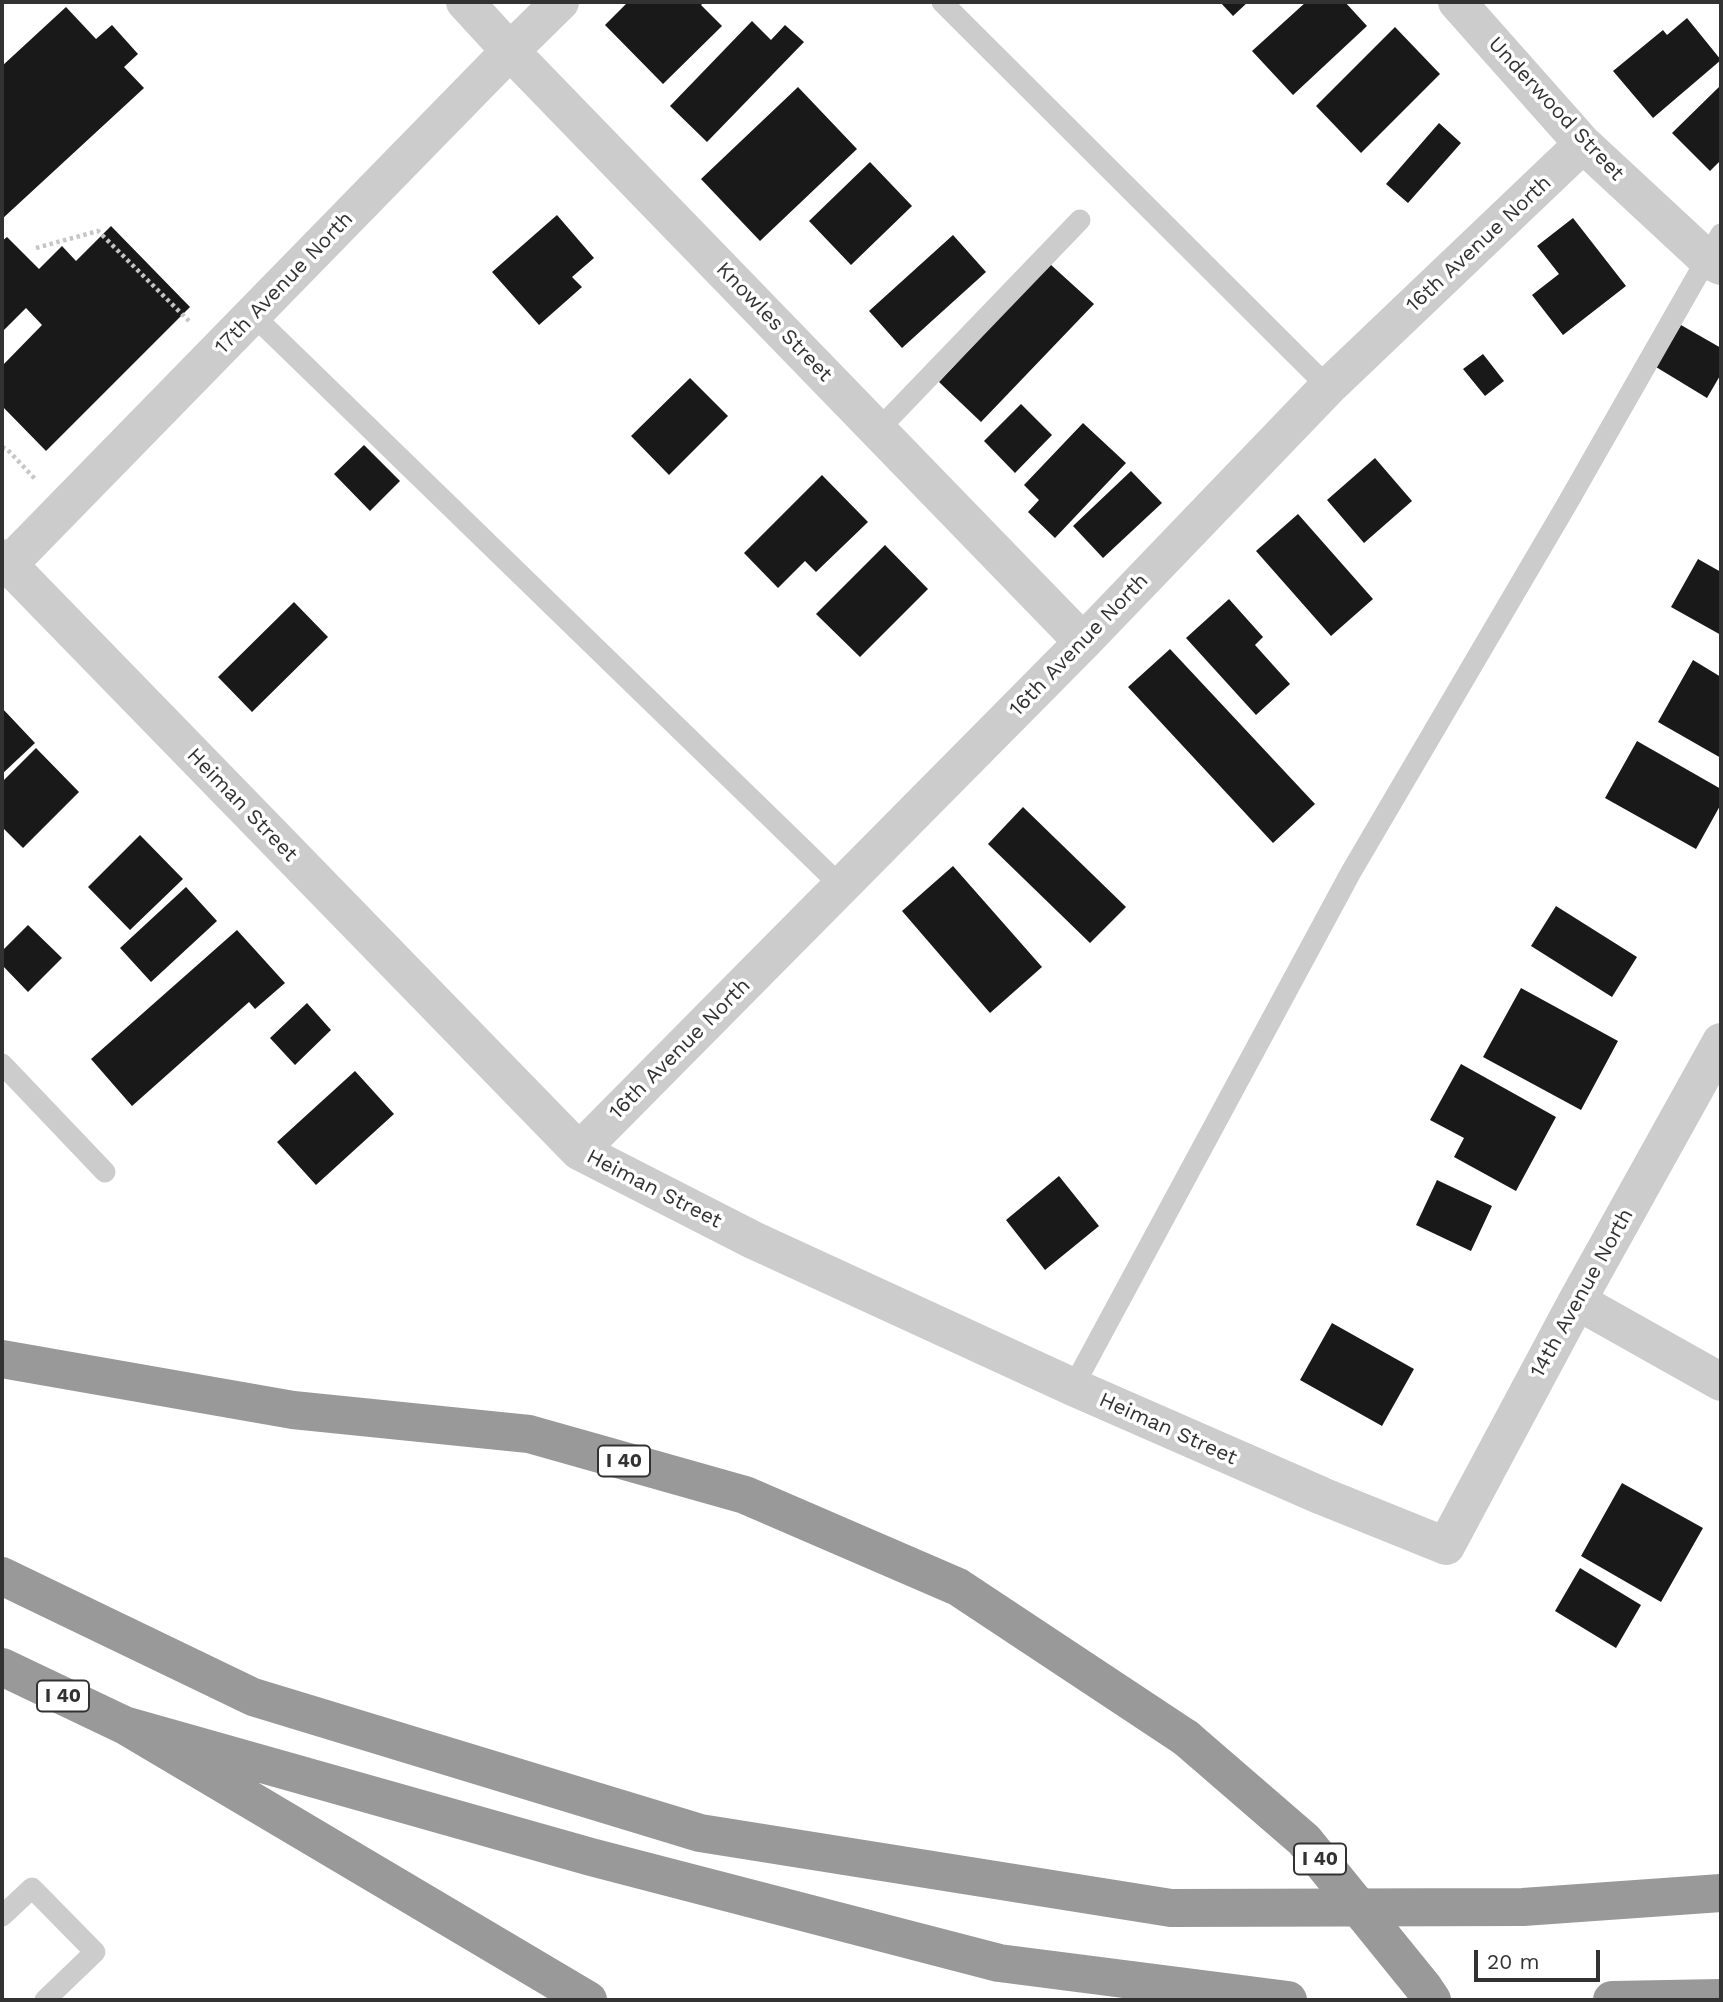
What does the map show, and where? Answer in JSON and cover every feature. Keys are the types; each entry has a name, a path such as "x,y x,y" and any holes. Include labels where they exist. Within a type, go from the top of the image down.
{"highway":[{"name":"I 40","path":"2,1359 293,1410 529,1434 745,1495 958,1587 1186,1738 1304,1840 1432,2000"},
{"path":"2,1576 253,1698 700,1833 1171,1908 1523,1907 1721,1893"},
{"name":"I 40","path":"2,1667 124,1725"},
{"path":"124,1725 588,2000"},
{"path":"124,1725 591,1857 999,1963 1288,2000"},
{"path":"1612,2000 1721,1998"}],"street":[{"name":"Knowles Street","path":"465,2 1083,642"},
{"name":"17th Avenue North","path":"5,562 560,2"},
{"name":"Underwood Street","path":"1457,2 1583,144 1717,253"},
{"name":"16th Avenue North","path":"579,1151 1083,642 1328,387 1583,144"},
{"name":"Heiman Street","path":"5,562 579,1151 753,1240 1073,1387 1322,1496 1446,1546"},
{"name":"14th Avenue North","path":"1446,1546 1577,1301 1721,1042"},
{"path":"1577,1301 1721,1382"}],"lane":[{"path":"942,2 1328,387"},
{"path":"878,430 1080,220"},
{"path":"1073,1387 1351,872 1717,253"},
{"path":"253,314 841,886"},
{"path":"2,1064 105,1172"},
{"path":"2,1916 33,1888 95,1952 45,2000"}],"path":[{"path":"36,248 97,231 194,326"},
{"path":"2,447 37,481"}],"building":[{"path":"628,2 704,2 701,5 722,26 663,84 605,25"},
{"path":"1220,2 1248,2 1233,16"},
{"path":"1306,2 1345,2 1367,26 1293,95 1252,51"},
{"path":"66,7 96,39 112,25 138,54 124,67 144,88 2,219 2,66"},
{"path":"1687,18 1721,60 1653,118 1613,71 1663,30 1667,35"},
{"path":"752,21 771,40 785,25 804,42 707,142 670,106"},
{"path":"1395,27 1440,74 1361,153 1316,106"},
{"path":"1721,85 1721,160 1710,171 1672,133"},
{"path":"798,87 857,149 760,241 701,179"},
{"path":"1439,123 1461,143 1408,203 1386,184"},
{"path":"870,162 912,206 851,265 809,221"},
{"path":"557,215 594,258 572,277 582,287 539,325 492,272"},
{"path":"1573,218 1626,286 1563,335 1532,295 1559,274 1537,246"},
{"path":"111,226 190,307 46,451 2,406 2,366 42,325 26,308 2,332 2,241 7,237 39,269 62,246 76,261"},
{"path":"953,235 986,272 902,348 869,311"},
{"path":"1050,264 1094,304 981,422 939,382"},
{"path":"1681,325 1721,348 1721,374 1707,398 1656,367"},
{"path":"1483,354 1504,381 1485,396 1463,369"},
{"path":"690,378 728,416 669,475 631,436"},
{"path":"1021,404 1052,435 1015,473 984,441"},
{"path":"1083,423 1126,463 1055,538 1028,512 1039,500 1024,485"},
{"path":"364,445 400,481 370,511 334,474"},
{"path":"1375,458 1412,501 1364,543 1327,500"},
{"path":"1131,471 1162,503 1103,558 1073,526"},
{"path":"822,475 868,522 816,572 805,561 778,588 744,553"},
{"path":"1298,514 1373,599 1331,636 1256,551"},
{"path":"885,545 928,589 860,657 816,614"},
{"path":"1698,559 1721,572 1721,635 1671,607"},
{"path":"1229,599 1263,637 1255,645 1290,684 1256,715 1186,638"},
{"path":"294,602 328,637 252,712 218,677"},
{"path":"1170,649 1315,804 1273,843 1128,687"},
{"path":"1693,660 1721,677 1721,758 1658,722"},
{"path":"2,708 35,743 2,774"},
{"path":"1637,741 1721,789 1721,804 1696,849 1605,798"},
{"path":"36,748 79,792 23,848 2,827 2,782"},
{"path":"1023,807 1126,907 1090,943 988,844"},
{"path":"140,835 183,879 130,930 88,887"},
{"path":"953,866 1042,967 990,1013 902,911"},
{"path":"186,887 217,921 151,982 120,948"},
{"path":"1556,906 1637,957 1612,997 1531,946"},
{"path":"28,925 62,958 28,992 2,965 2,951"},
{"path":"237,930 285,983 255,1009 249,1002 132,1106 91,1059"},
{"path":"1521,988 1618,1041 1581,1110 1483,1057"},
{"path":"307,1003 331,1030 295,1065 270,1038"},
{"path":"1461,1064 1556,1117 1516,1191 1454,1157 1464,1138 1430,1120"},
{"path":"355,1071 394,1114 316,1185 277,1142"},
{"path":"1059,1176 1099,1226 1045,1270 1006,1220"},
{"path":"1437,1180 1492,1206 1471,1251 1416,1225"},
{"path":"1332,1323 1414,1369 1382,1426 1300,1380"},
{"path":"1622,1483 1703,1528 1661,1602 1581,1556"},
{"path":"1580,1568 1641,1605 1616,1648 1555,1611"}]}
